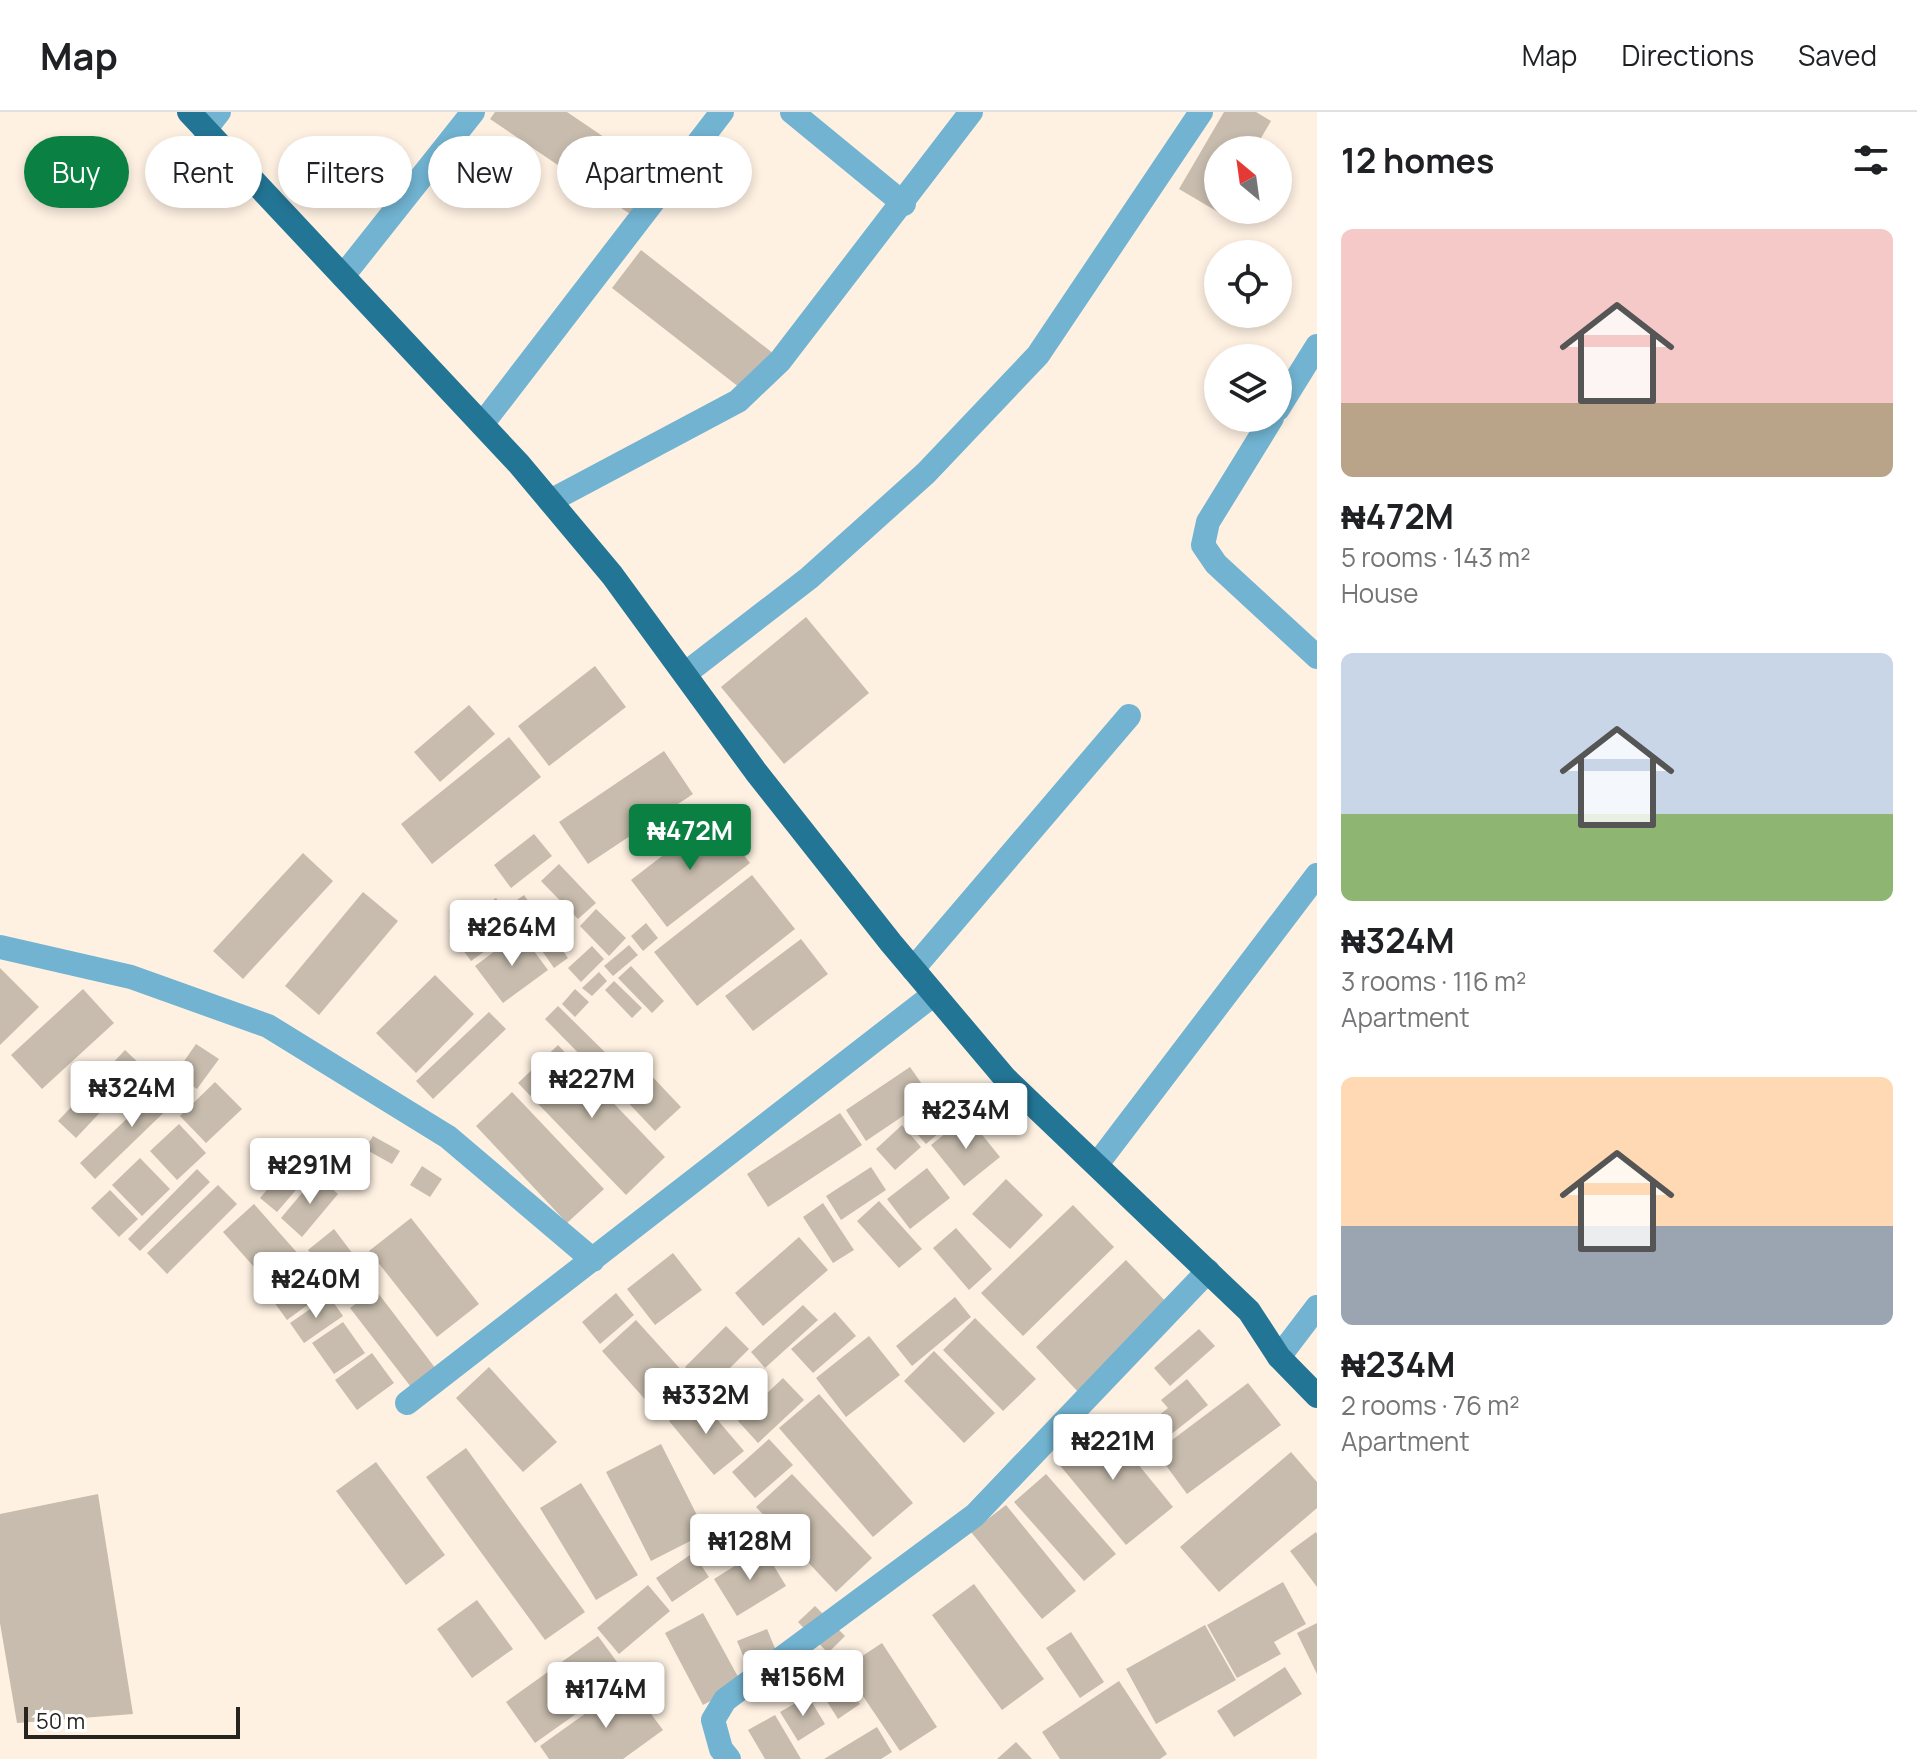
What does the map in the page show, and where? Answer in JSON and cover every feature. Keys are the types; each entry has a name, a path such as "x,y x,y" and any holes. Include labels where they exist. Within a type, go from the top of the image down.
{"main road":[{"path":"205,118 343,276 483,423 550,501 686,673 756,772 933,995 1005,1078 1098,1163 1249,1311 1279,1357 1317,1396"}],"street":[{"path":"343,276 473,112"},
{"path":"483,423 722,112"},
{"path":"792,112 904,204"},
{"path":"550,501 738,401 780,361 904,204 971,112"},
{"path":"686,673 809,578 926,473 1038,355 1201,112"},
{"path":"1292,386 1317,346"},
{"path":"1263,432 1208,522 1203,545 1216,564 1317,657"},
{"path":"913,969 1129,716"},
{"path":"1098,1163 1317,875"},
{"path":"0,947 131,977 268,1026 448,1137 593,1260"},
{"path":"407,1403 933,995"},
{"path":"729,1759 721,1749 713,1720 725,1700 975,1515 1208,1271"},
{"path":"1279,1357 1317,1307"}],"building":[{"path":"495,112 567,112 602,136 557,136 557,164 541,154 541,136 515,136 490,119"},
{"path":"1224,112 1256,112 1271,121 1262,136 1210,136"},
{"path":"1204,146 1204,204 1179,189"},
{"path":"621,208 638,208 633,216"},
{"path":"641,250 774,354 744,391 612,288"},
{"path":"806,617 869,693 784,764 721,687"},
{"path":"595,666 626,707 549,766 518,726"},
{"path":"469,705 495,734 440,782 414,752"},
{"path":"509,737 541,777 432,864 401,824"},
{"path":"664,751 693,794 588,864 559,822"},
{"path":"714,816 750,863 667,927 631,880"},
{"path":"534,834 552,856 511,888 494,865"},
{"path":"303,853 333,881 243,979 213,951"},
{"path":"559,864 596,903 578,919 541,881"},
{"path":"752,875 795,929 697,1006 654,952"},
{"path":"363,892 398,921 319,1015 285,986"},
{"path":"524,895 568,958 554,968 510,905"},
{"path":"496,898 518,929 501,941 479,910"},
{"path":"596,909 626,938 609,956 580,926"},
{"path":"473,914 495,944 471,961 449,931"},
{"path":"646,923 658,938 643,951 631,936"},
{"path":"520,932 548,970 503,1003 475,966"},
{"path":"801,939 828,974 753,1031 725,996"},
{"path":"629,945 638,955 613,976 604,966"},
{"path":"592,946 604,959 581,982 568,968"},
{"path":"631,966 664,1001 652,1013 618,978"},
{"path":"0,968 39,1007 0,1045"},
{"path":"599,972 607,981 592,996 582,988"},
{"path":"435,975 474,1014 416,1073 376,1033"},
{"path":"614,981 642,1008 632,1018 605,990"},
{"path":"83,989 114,1023 42,1089 11,1055"},
{"path":"575,989 589,1002 575,1017 562,1004"},
{"path":"558,1006 612,1059 598,1073 545,1019"},
{"path":"489,1012 506,1029 433,1099 416,1081"},
{"path":"196,1044 219,1059 197,1089 175,1074"},
{"path":"558,1045 665,1157 626,1195 518,1083"},
{"path":"125,1050 143,1067 76,1138 58,1121"},
{"path":"629,1052 681,1107 655,1131 603,1076"},
{"path":"910,1067 931,1097 866,1141 846,1110"},
{"path":"170,1078 184,1093 95,1179 80,1163"},
{"path":"215,1082 242,1109 206,1143 180,1116"},
{"path":"512,1092 604,1189 567,1223 476,1126"},
{"path":"945,1094 961,1114 926,1144 909,1125"},
{"path":"840,1113 862,1145 768,1207 747,1174"},
{"path":"967,1116 1000,1157 964,1186 931,1145"},
{"path":"179,1124 206,1153 177,1180 150,1151"},
{"path":"902,1125 921,1147 895,1170 876,1149"},
{"path":"373,1136 400,1151 392,1164 365,1149"},
{"path":"140,1158 170,1189 142,1216 112,1185"},
{"path":"291,1161 308,1176 277,1212 260,1198"},
{"path":"422,1166 442,1179 430,1197 410,1185"},
{"path":"871,1167 886,1190 841,1220 826,1196"},
{"path":"927,1168 950,1198 910,1229 887,1199"},
{"path":"197,1169 210,1182 140,1251 128,1239"},
{"path":"317,1175 338,1194 302,1237 281,1218"},
{"path":"1006,1179 1043,1215 1010,1249 972,1214"},
{"path":"218,1185 237,1204 167,1274 147,1253"},
{"path":"110,1190 138,1219 119,1237 91,1208"},
{"path":"879,1201 922,1249 899,1268 857,1221"},
{"path":"823,1203 854,1250 833,1263 803,1217"},
{"path":"254,1204 300,1256 269,1284 223,1232"},
{"path":"1073,1205 1114,1247 1023,1336 981,1293"},
{"path":"411,1218 479,1304 437,1337 369,1251"},
{"path":"956,1228 992,1269 969,1290 933,1248"},
{"path":"334,1229 365,1270 338,1290 308,1250"},
{"path":"799,1237 828,1270 763,1326 735,1293"},
{"path":"673,1253 702,1290 655,1325 627,1289"},
{"path":"1126,1260 1170,1306 1079,1393 1036,1347"},
{"path":"304,1263 325,1292 287,1320 266,1291"},
{"path":"375,1289 439,1373 414,1391 350,1308"},
{"path":"616,1293 634,1315 600,1344 582,1322"},
{"path":"329,1296 343,1316 304,1343 290,1323"},
{"path":"955,1297 971,1317 912,1366 896,1346"},
{"path":"803,1305 818,1320 765,1368 751,1352"},
{"path":"835,1312 856,1336 813,1373 791,1349"},
{"path":"975,1318 1036,1379 1003,1411 943,1350"},
{"path":"636,1320 693,1383 658,1414 602,1351"},
{"path":"343,1322 365,1353 334,1374 312,1343"},
{"path":"726,1326 749,1349 708,1390 685,1367"},
{"path":"1199,1329 1215,1346 1170,1386 1154,1368"},
{"path":"869,1336 900,1375 846,1417 816,1378"},
{"path":"934,1351 995,1413 964,1443 904,1381"},
{"path":"372,1353 394,1383 357,1410 335,1380"},
{"path":"489,1367 557,1442 523,1472 456,1398"},
{"path":"783,1378 804,1400 758,1443 738,1421"},
{"path":"1187,1379 1208,1405 1145,1455 1131,1438 1168,1408 1161,1400"},
{"path":"1248,1383 1281,1425 1187,1494 1156,1452"},
{"path":"819,1394 913,1503 873,1537 779,1428"},
{"path":"698,1397 744,1451 714,1475 669,1421"},
{"path":"1101,1419 1173,1507 1126,1545 1053,1457"},
{"path":"769,1439 793,1465 755,1498 732,1472"},
{"path":"661,1444 706,1533 651,1561 606,1472"},
{"path":"466,1448 585,1612 545,1640 426,1477"},
{"path":"1291,1452 1317,1482 1317,1508 1219,1592 1180,1547"},
{"path":"376,1462 445,1555 406,1585 336,1491"},
{"path":"792,1474 872,1558 836,1592 756,1507"},
{"path":"1046,1474 1116,1554 1084,1581 1014,1502"},
{"path":"581,1483 638,1575 596,1600 540,1508"},
{"path":"98,1494 133,1714 17,1723 0,1623 0,1514"},
{"path":"1006,1505 1076,1591 1042,1619 971,1532"},
{"path":"1317,1534 1317,1587 1290,1551"},
{"path":"763,1548 786,1586 737,1616 714,1579"},
{"path":"693,1553 709,1577 672,1602 656,1578"},
{"path":"1283,1582 1306,1624 1274,1642 1281,1654 1237,1678 1207,1625"},
{"path":"974,1584 1044,1679 1002,1710 932,1615"},
{"path":"648,1585 670,1611 619,1654 597,1628"},
{"path":"477,1600 513,1649 472,1678 437,1629"},
{"path":"815,1606 845,1636 828,1653 798,1622"},
{"path":"703,1613 742,1684 703,1705 665,1633"},
{"path":"1317,1623 1317,1674 1297,1633"},
{"path":"1205,1625 1236,1680 1156,1724 1126,1669"},
{"path":"767,1629 788,1680 758,1692 737,1641"},
{"path":"1071,1632 1104,1682 1080,1698 1046,1648"},
{"path":"598,1636 628,1677 535,1743 506,1702"},
{"path":"882,1643 937,1727 900,1751 844,1668"},
{"path":"1285,1667 1302,1694 1234,1737 1217,1711"},
{"path":"840,1672 860,1704 838,1719 818,1687"},
{"path":"1119,1681 1167,1754 1160,1759 1060,1759 1042,1732"},
{"path":"628,1683 663,1730 623,1759 549,1759 540,1746"},
{"path":"808,1696 825,1724 798,1741 780,1712"},
{"path":"775,1715 801,1759 765,1759 748,1730"},
{"path":"877,1727 892,1752 881,1759 824,1759"},
{"path":"1016,1742 1032,1759 997,1759"}]}
